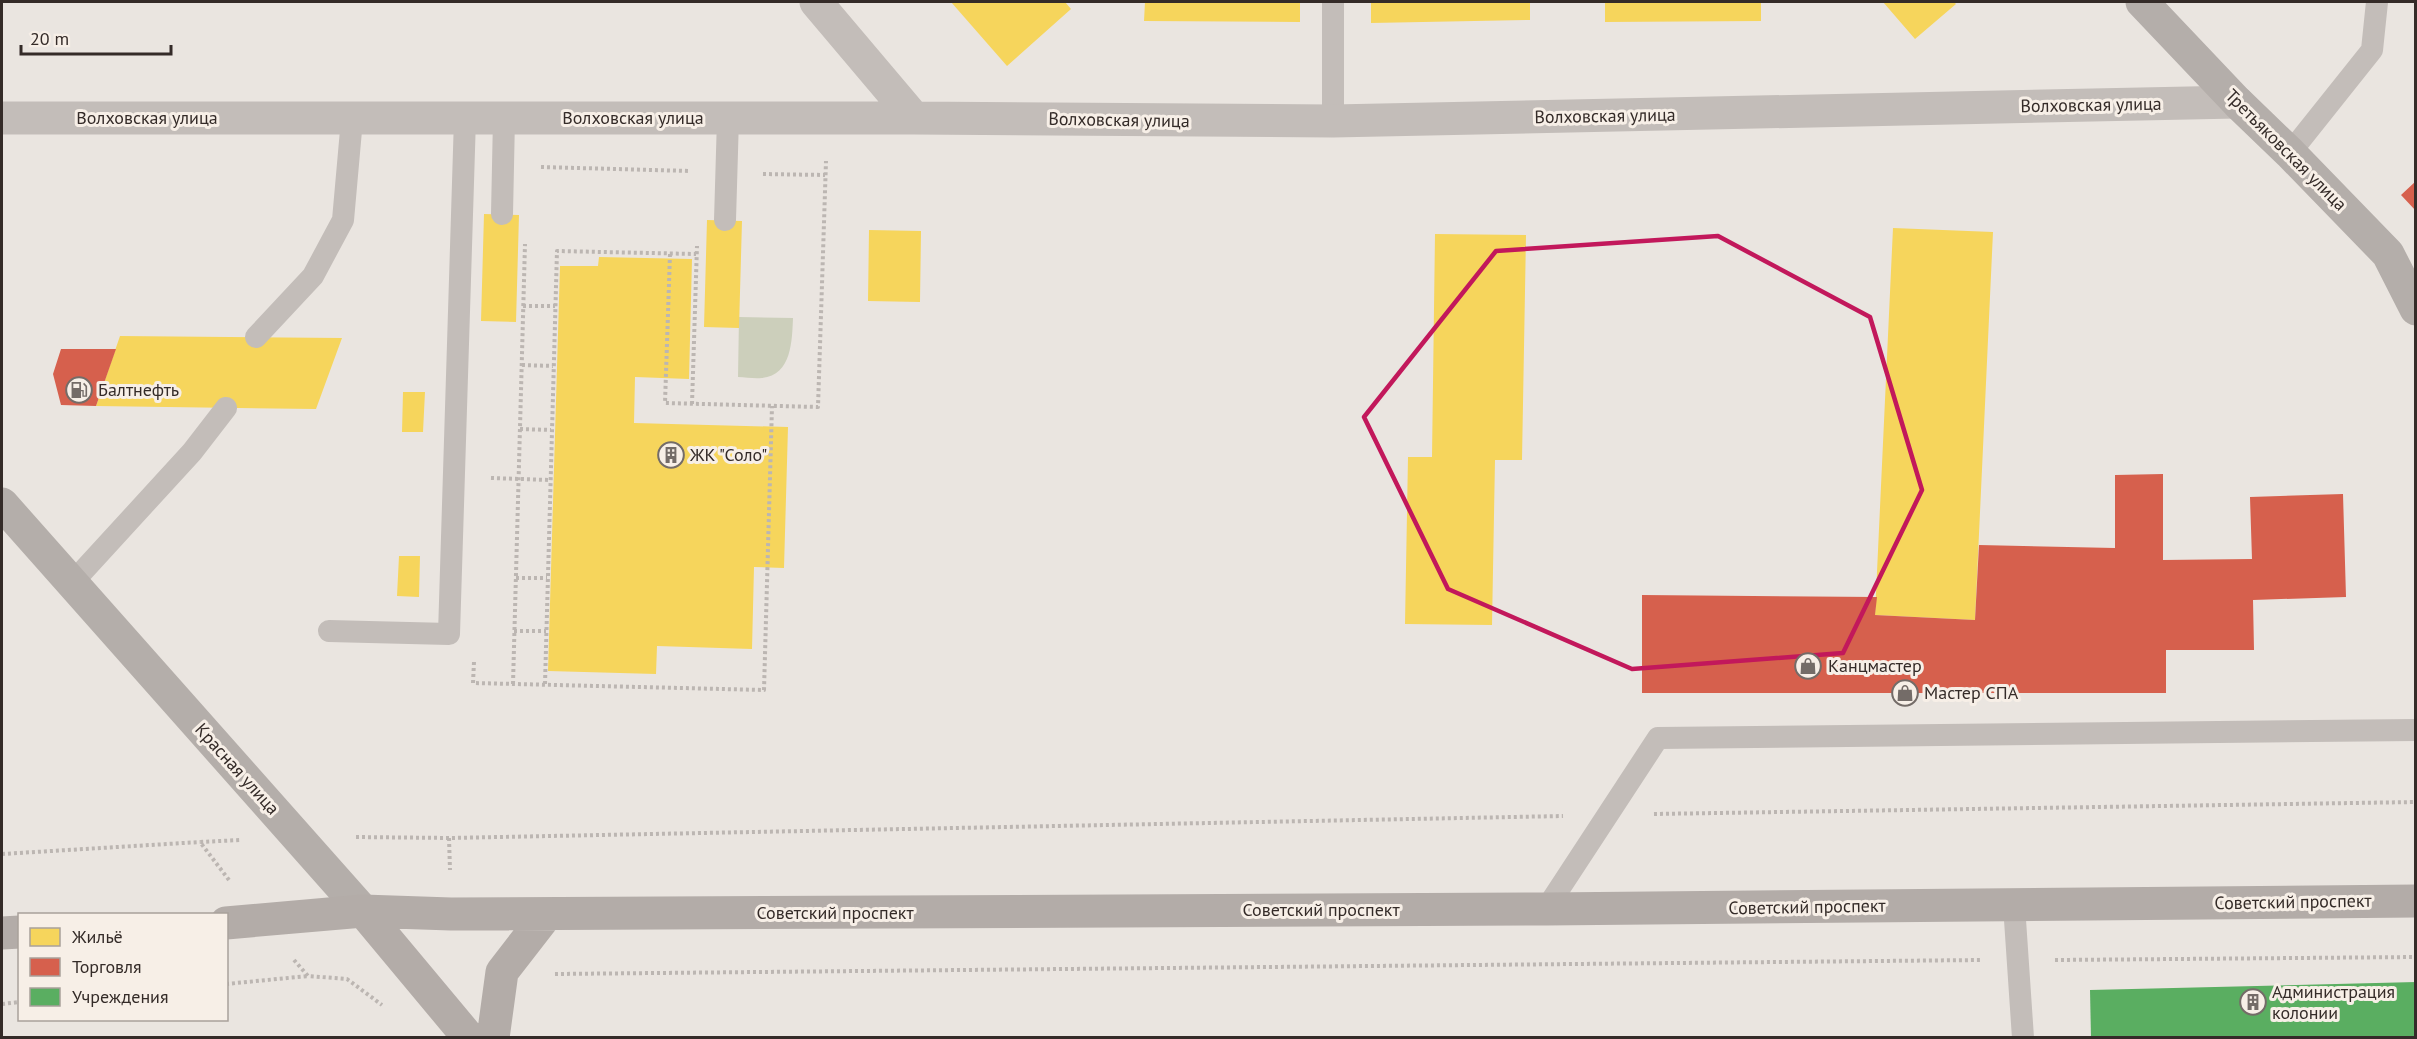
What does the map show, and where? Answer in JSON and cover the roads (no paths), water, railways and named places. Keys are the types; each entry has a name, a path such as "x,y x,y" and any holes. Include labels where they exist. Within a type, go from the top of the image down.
{"main road":[{"name":"Советский проспект","path":"228,923 363,911 547,914 1546,909 2415,901"},
{"name":"Красная улица","path":"363,911 469,1038"},
{"path":"493,1038 502,972 547,914"},
{"path":"2,933 18,933"}],"street":[{"path":"816,2 914,118"},
{"name":"Третьяковская улица","path":"2142,2 2237,102 2388,254 2415,309"},
{"name":"Волховская улица","path":"2,118 914,118 1333,122 2237,102"},
{"name":"Красная улица","path":"2,504 363,911"}],"lane":[{"path":"1332,2 1333,122"},
{"path":"2290,153 2372,50 2377,2"},
{"path":"329,631 449,634 465,118"},
{"path":"502,214 504,118"},
{"path":"725,220 728,118"},
{"path":"256,337 313,276 343,220 352,119"},
{"path":"72,583 192,452 226,408"},
{"path":"1546,909 1658,738 2415,730"},
{"path":"2014,905 2023,1038"}],"place":[{"name":"Балтнефть","path":"79,390"},
{"name":"ЖК \"Соло\"","path":"671,455"},
{"name":"Канцмастер","path":"1808,666"},
{"name":"Мастер СПА","path":"1905,693"},
{"name":"Администрация колонии","path":"2253,1002"}]}
